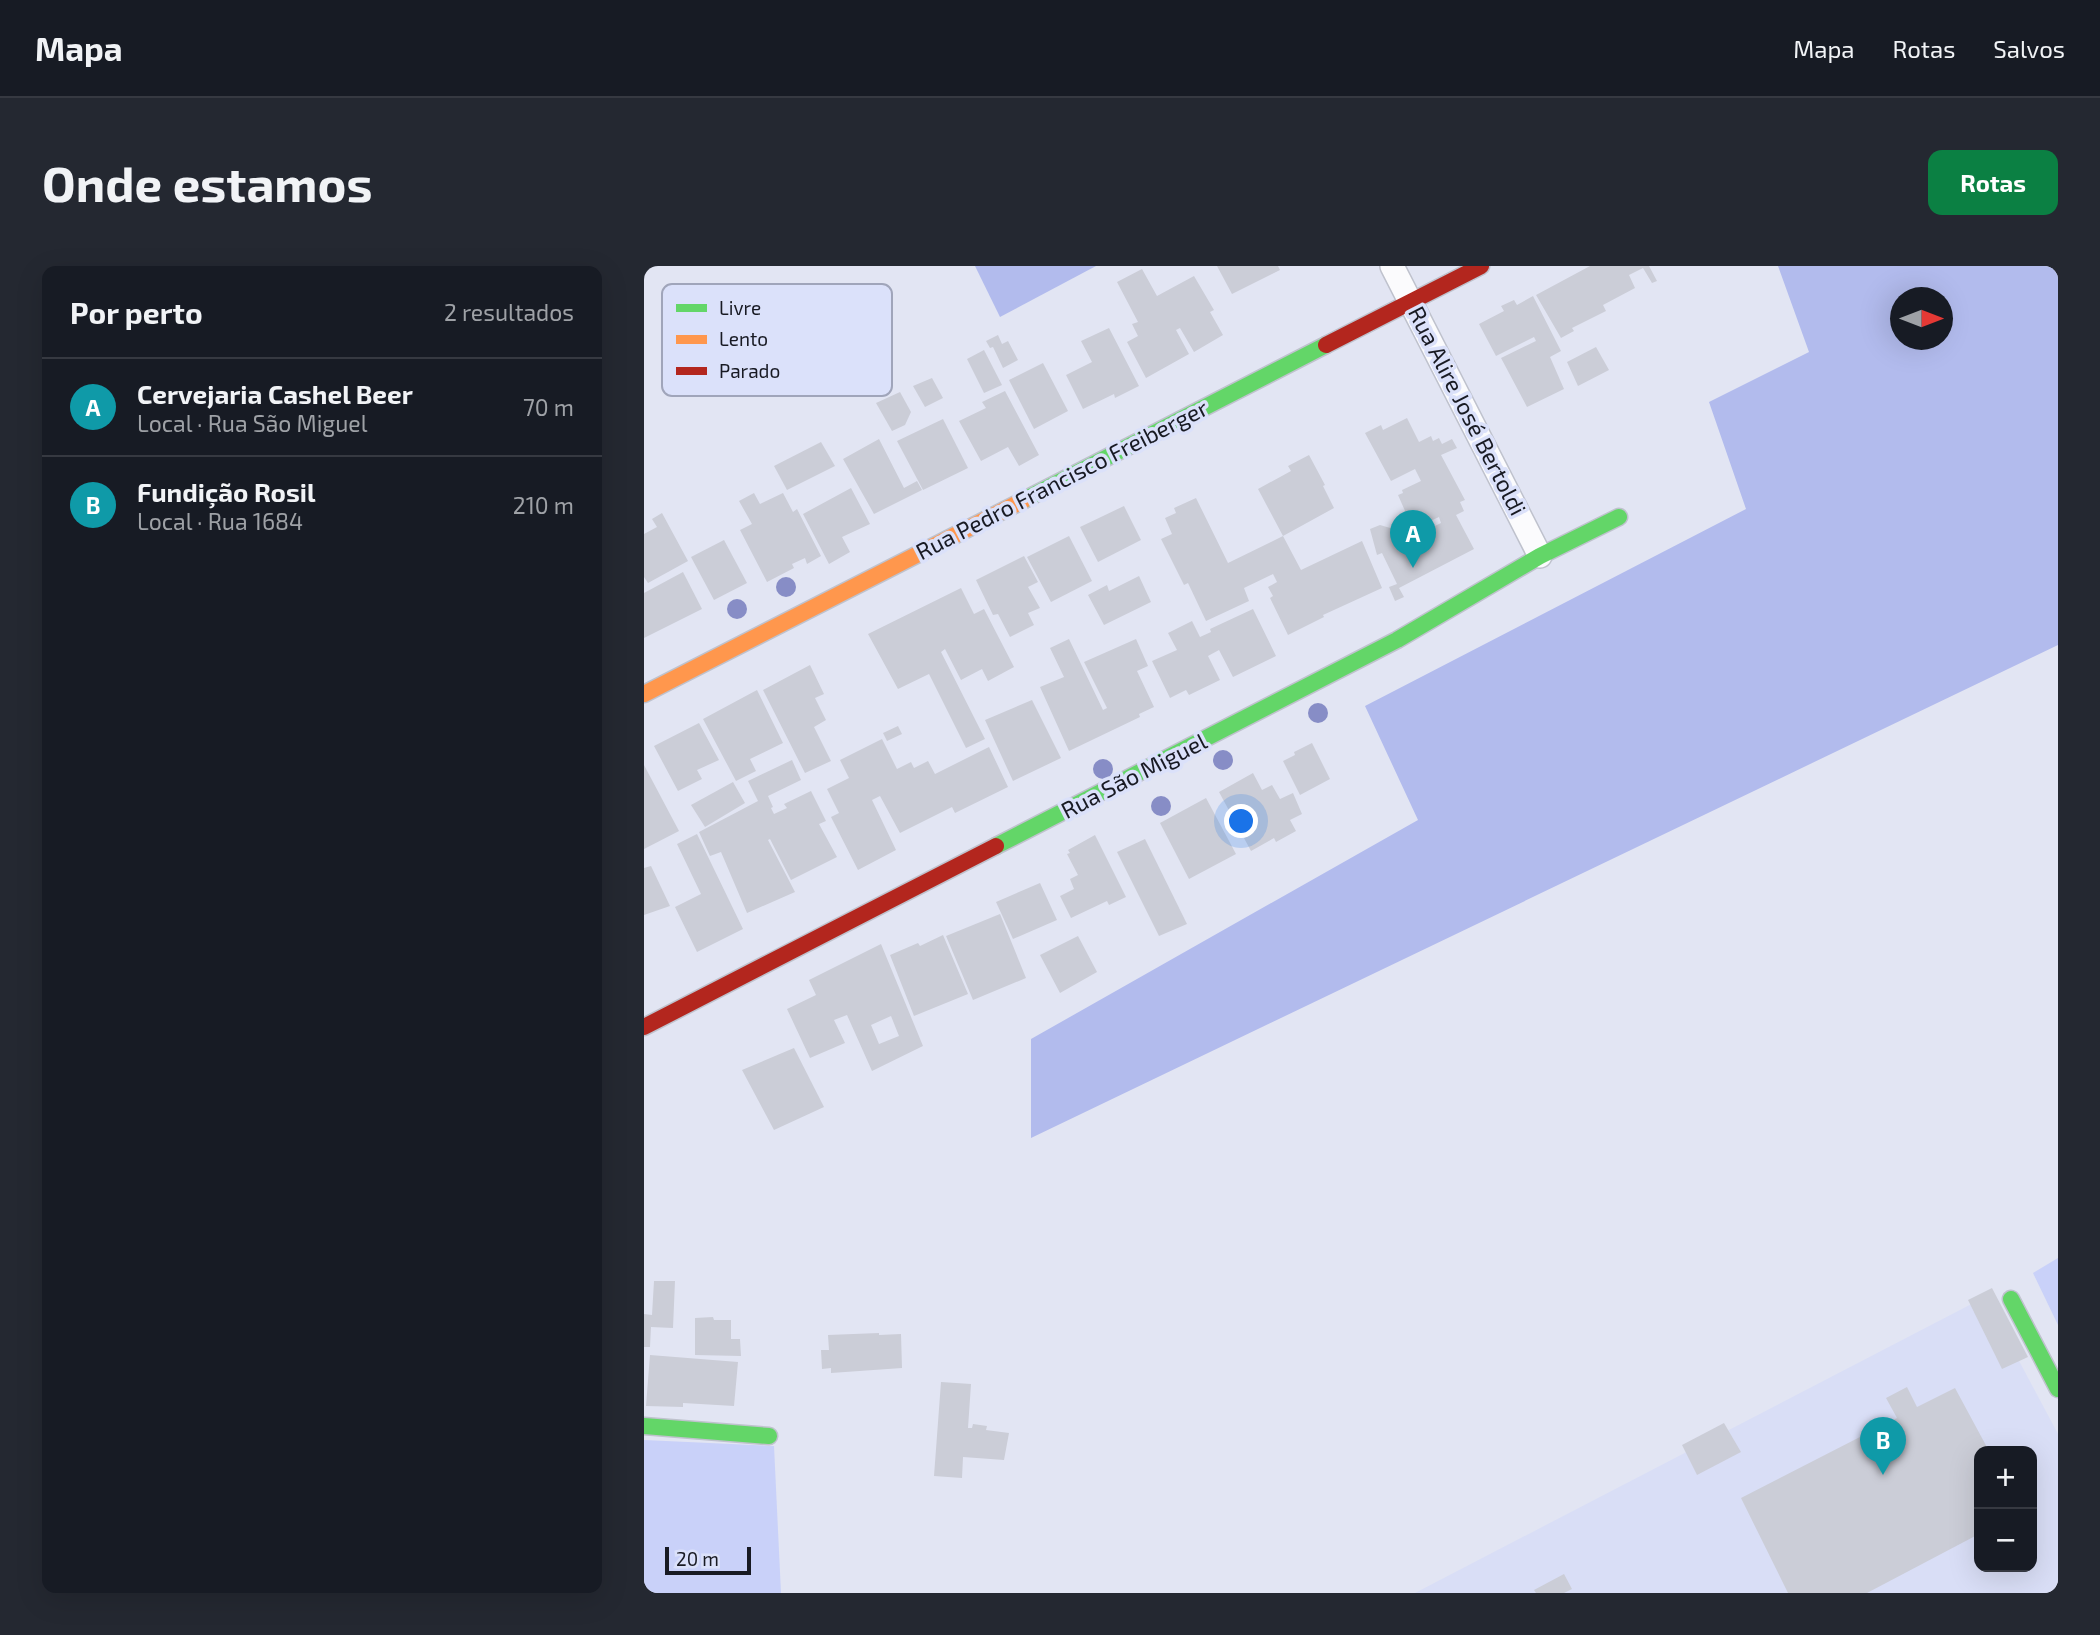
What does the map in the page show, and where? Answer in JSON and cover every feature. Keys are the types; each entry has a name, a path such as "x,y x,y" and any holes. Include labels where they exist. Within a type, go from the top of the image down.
{"street":[{"name":"Rua Alire José Bertoldi","path":"1392,266 1540,556"},
{"name":"Rua Pedro Francisco Freiberger","path":"644,694 1481,266"},
{"name":"Rua São Miguel","path":"644,1027 1397,640 1540,556 1619,517"},
{"path":"2011,1299 2058,1389"},
{"path":"644,1426 769,1436"}],"shaded area":[{"path":"975,266 1096,266 1000,317"},
{"path":"1778,266 2058,266 2058,645 1031,1138 1031,1039 1418,820 1365,706 1746,509 1709,402 1809,352"},
{"path":"2058,1258 2058,1325 2033,1273"},
{"path":"1985,1297 2058,1434 2058,1593 1415,1593"},
{"path":"644,1440 774,1446 781,1593 644,1593"}],"building":[{"path":"1217,266 1278,266 1280,270 1232,294"},
{"path":"1590,266 1649,266 1657,281 1652,283 1643,268 1629,275 1635,288 1603,305 1606,311 1572,328 1574,331 1561,338 1536,295"},
{"path":"1142,269 1157,296 1194,276 1214,310 1210,312 1223,335 1194,352 1180,328 1176,330 1189,354 1146,378 1127,342 1138,336 1132,324 1138,322 1117,282"},
{"path":"1533,296 1561,351 1550,357 1564,389 1527,407 1501,358 1536,341 1534,337 1496,356 1479,324 1504,311 1501,306 1514,300 1517,305"},
{"path":"1109,328 1139,386 1083,409 1066,375 1092,362 1081,341"},
{"path":"998,335 1002,344 1008,341 1018,360 1003,368 993,347 990,348 986,341"},
{"path":"1596,347 1609,370 1578,386 1567,362"},
{"path":"984,350 1002,385 984,393 967,359"},
{"path":"1043,363 1068,411 1034,429 1009,380"},
{"path":"932,378 943,398 925,407 913,386"},
{"path":"1005,391 1039,455 1019,466 1008,447 981,461 959,421 986,408 982,402"},
{"path":"900,392 911,412 905,425 892,431 876,403"},
{"path":"1407,418 1419,442 1431,436 1433,441 1439,438 1442,444 1452,439 1457,448 1441,455 1465,500 1460,502 1464,511 1456,515 1474,549 1399,588 1404,597 1395,601 1389,587 1397,584 1382,553 1377,555 1370,529 1380,525 1397,530 1407,526 1412,537 1441,523 1439,517 1413,529 1398,495 1403,493 1402,490 1421,481 1415,469 1391,481 1365,433 1381,425 1383,430"},
{"path":"943,419 968,468 923,490 897,441"},
{"path":"879,439 904,488 917,481 922,490 874,514 843,459"},
{"path":"821,442 835,466 787,490 774,466"},
{"path":"1309,455 1334,508 1283,536 1258,489 1291,471 1288,466"},
{"path":"851,488 870,524 842,537 850,552 829,564 803,514"},
{"path":"754,493 760,504 783,493 793,512 797,509 821,556 807,564 805,558 792,564 794,568 767,582 740,530 752,524 739,501"},
{"path":"1196,498 1228,563 1283,536 1301,570 1362,541 1382,588 1323,615 1324,617 1288,635 1270,598 1273,596 1268,587 1277,582 1273,574 1244,588 1249,601 1206,621 1188,583 1184,585 1161,539 1172,534 1165,518 1176,513 1174,508"},
{"path":"1124,506 1141,540 1098,562 1080,527"},
{"path":"662,513 688,561 648,583 644,577 644,534 657,527 652,519"},
{"path":"1069,536 1092,581 1051,602 1027,557"},
{"path":"724,540 747,583 714,600 691,557"},
{"path":"1024,556 1038,582 1028,587 1040,608 1028,613 1034,625 1010,637 998,614 993,615 976,580"},
{"path":"683,572 702,609 644,638 644,593"},
{"path":"1139,576 1151,602 1104,625 1088,595 1107,585 1109,591"},
{"path":"961,588 974,614 984,609 1014,667 988,681 982,669 961,680 945,649 941,652 985,739 966,748 929,674 898,689 868,634"},
{"path":"1253,609 1276,656 1233,677 1219,650 1208,656 1220,680 1189,695 1186,690 1170,698 1152,661 1177,650 1168,633 1192,621 1200,637 1211,632 1210,629"},
{"path":"1069,639 1103,710 1107,708 1084,662 1136,639 1148,666 1137,671 1154,707 1139,714 1140,717 1069,751 1040,687 1064,677 1050,648"},
{"path":"810,665 824,694 815,698 826,720 814,727 831,761 805,773 763,690"},
{"path":"757,690 783,743 750,759 756,771 736,781 703,719"},
{"path":"1032,700 1061,758 1013,781 985,720"},
{"path":"699,723 719,760 697,770 702,779 678,791 654,746"},
{"path":"898,726 902,734 887,741 883,733"},
{"path":"882,739 897,769 911,762 914,768 928,761 935,774 989,747 1008,787 955,813 952,807 900,833 880,796 872,800 896,850 858,870 831,817 839,813 827,789 849,778 840,760"},
{"path":"1312,743 1330,779 1300,795 1283,761"},
{"path":"792,760 801,780 768,796 773,807 771,808 774,814 787,808 784,804 811,791 826,821 819,824 837,857 791,880 770,839 768,840 795,892 747,913 721,852 710,856 699,832 758,801 748,781"},
{"path":"644,765 679,831 644,849"},
{"path":"1253,773 1262,790 1272,785 1280,799 1293,793 1302,814 1290,820 1296,831 1276,842 1274,838 1251,851 1219,792"},
{"path":"733,782 745,803 705,827 691,805"},
{"path":"1206,798 1236,854 1189,879 1160,823"},
{"path":"697,834 743,929 697,952 675,907 701,894 677,844"},
{"path":"1095,835 1126,897 1109,905 1107,901 1071,918 1060,896 1074,889 1070,879 1078,875 1067,854 1070,853 1068,850"},
{"path":"1145,839 1187,924 1159,936 1117,852"},
{"path":"651,866 670,906 644,915 644,868"},
{"path":"1040,883 1057,920 1013,939 996,902"},
{"path":"1000,914 1026,978 973,1000 946,936"},
{"path":"943,935 968,994 914,1016 890,955 918,943 920,946"},
{"path":"1078,936 1097,972 1060,993 1040,955"},
{"path":"881,944 923,1046 872,1071 847,1015 834,1020 845,1043 810,1058 787,1009 816,995 809,980","holes":["891,1016 899,1036 879,1044 871,1025"]},
{"path":"794,1048 824,1107 774,1130 742,1070"},
{"path":"654,1281 675,1281 673,1328 651,1327 650,1347 644,1347 644,1314 652,1315"},
{"path":"1992,1288 2028,1357 2002,1369 1968,1300"},
{"path":"713,1317 714,1320 731,1320 731,1339 740,1339 741,1356 695,1355 695,1318"},
{"path":"901,1334 902,1368 831,1373 831,1368 822,1369 821,1350 829,1350 828,1335"},
{"path":"650,1355 738,1362 734,1406 683,1403 683,1407 646,1406"},
{"path":"941,1382 971,1384 968,1428 972,1428 973,1424 987,1426 986,1430 1009,1433 1004,1460 963,1457 962,1478 934,1476"},
{"path":"1907,1387 1917,1407 1955,1388 1986,1446 1974,1446 1974,1537 1867,1593 1788,1593 1741,1498 1897,1418 1886,1398"},
{"path":"1724,1423 1741,1452 1697,1475 1682,1445"},
{"path":"1564,1574 1572,1589 1564,1593 1536,1593 1534,1590"}],"traffic: fast":[{"path":"1024,500 1326,345"},
{"path":"996,846 1397,640 1540,556 1619,517"},
{"path":"2011,1299 2058,1389"},
{"path":"644,1426 769,1436"}],"traffic: slow":[{"path":"644,694 1024,500"}],"traffic: jam":[{"path":"1326,345 1481,266"},
{"path":"644,1027 996,846"}],"place":[{"name":"Cervejaria Cashel Beer","path":"1413,568"},
{"name":"Fundição Rosil","path":"1883,1475"}]}
